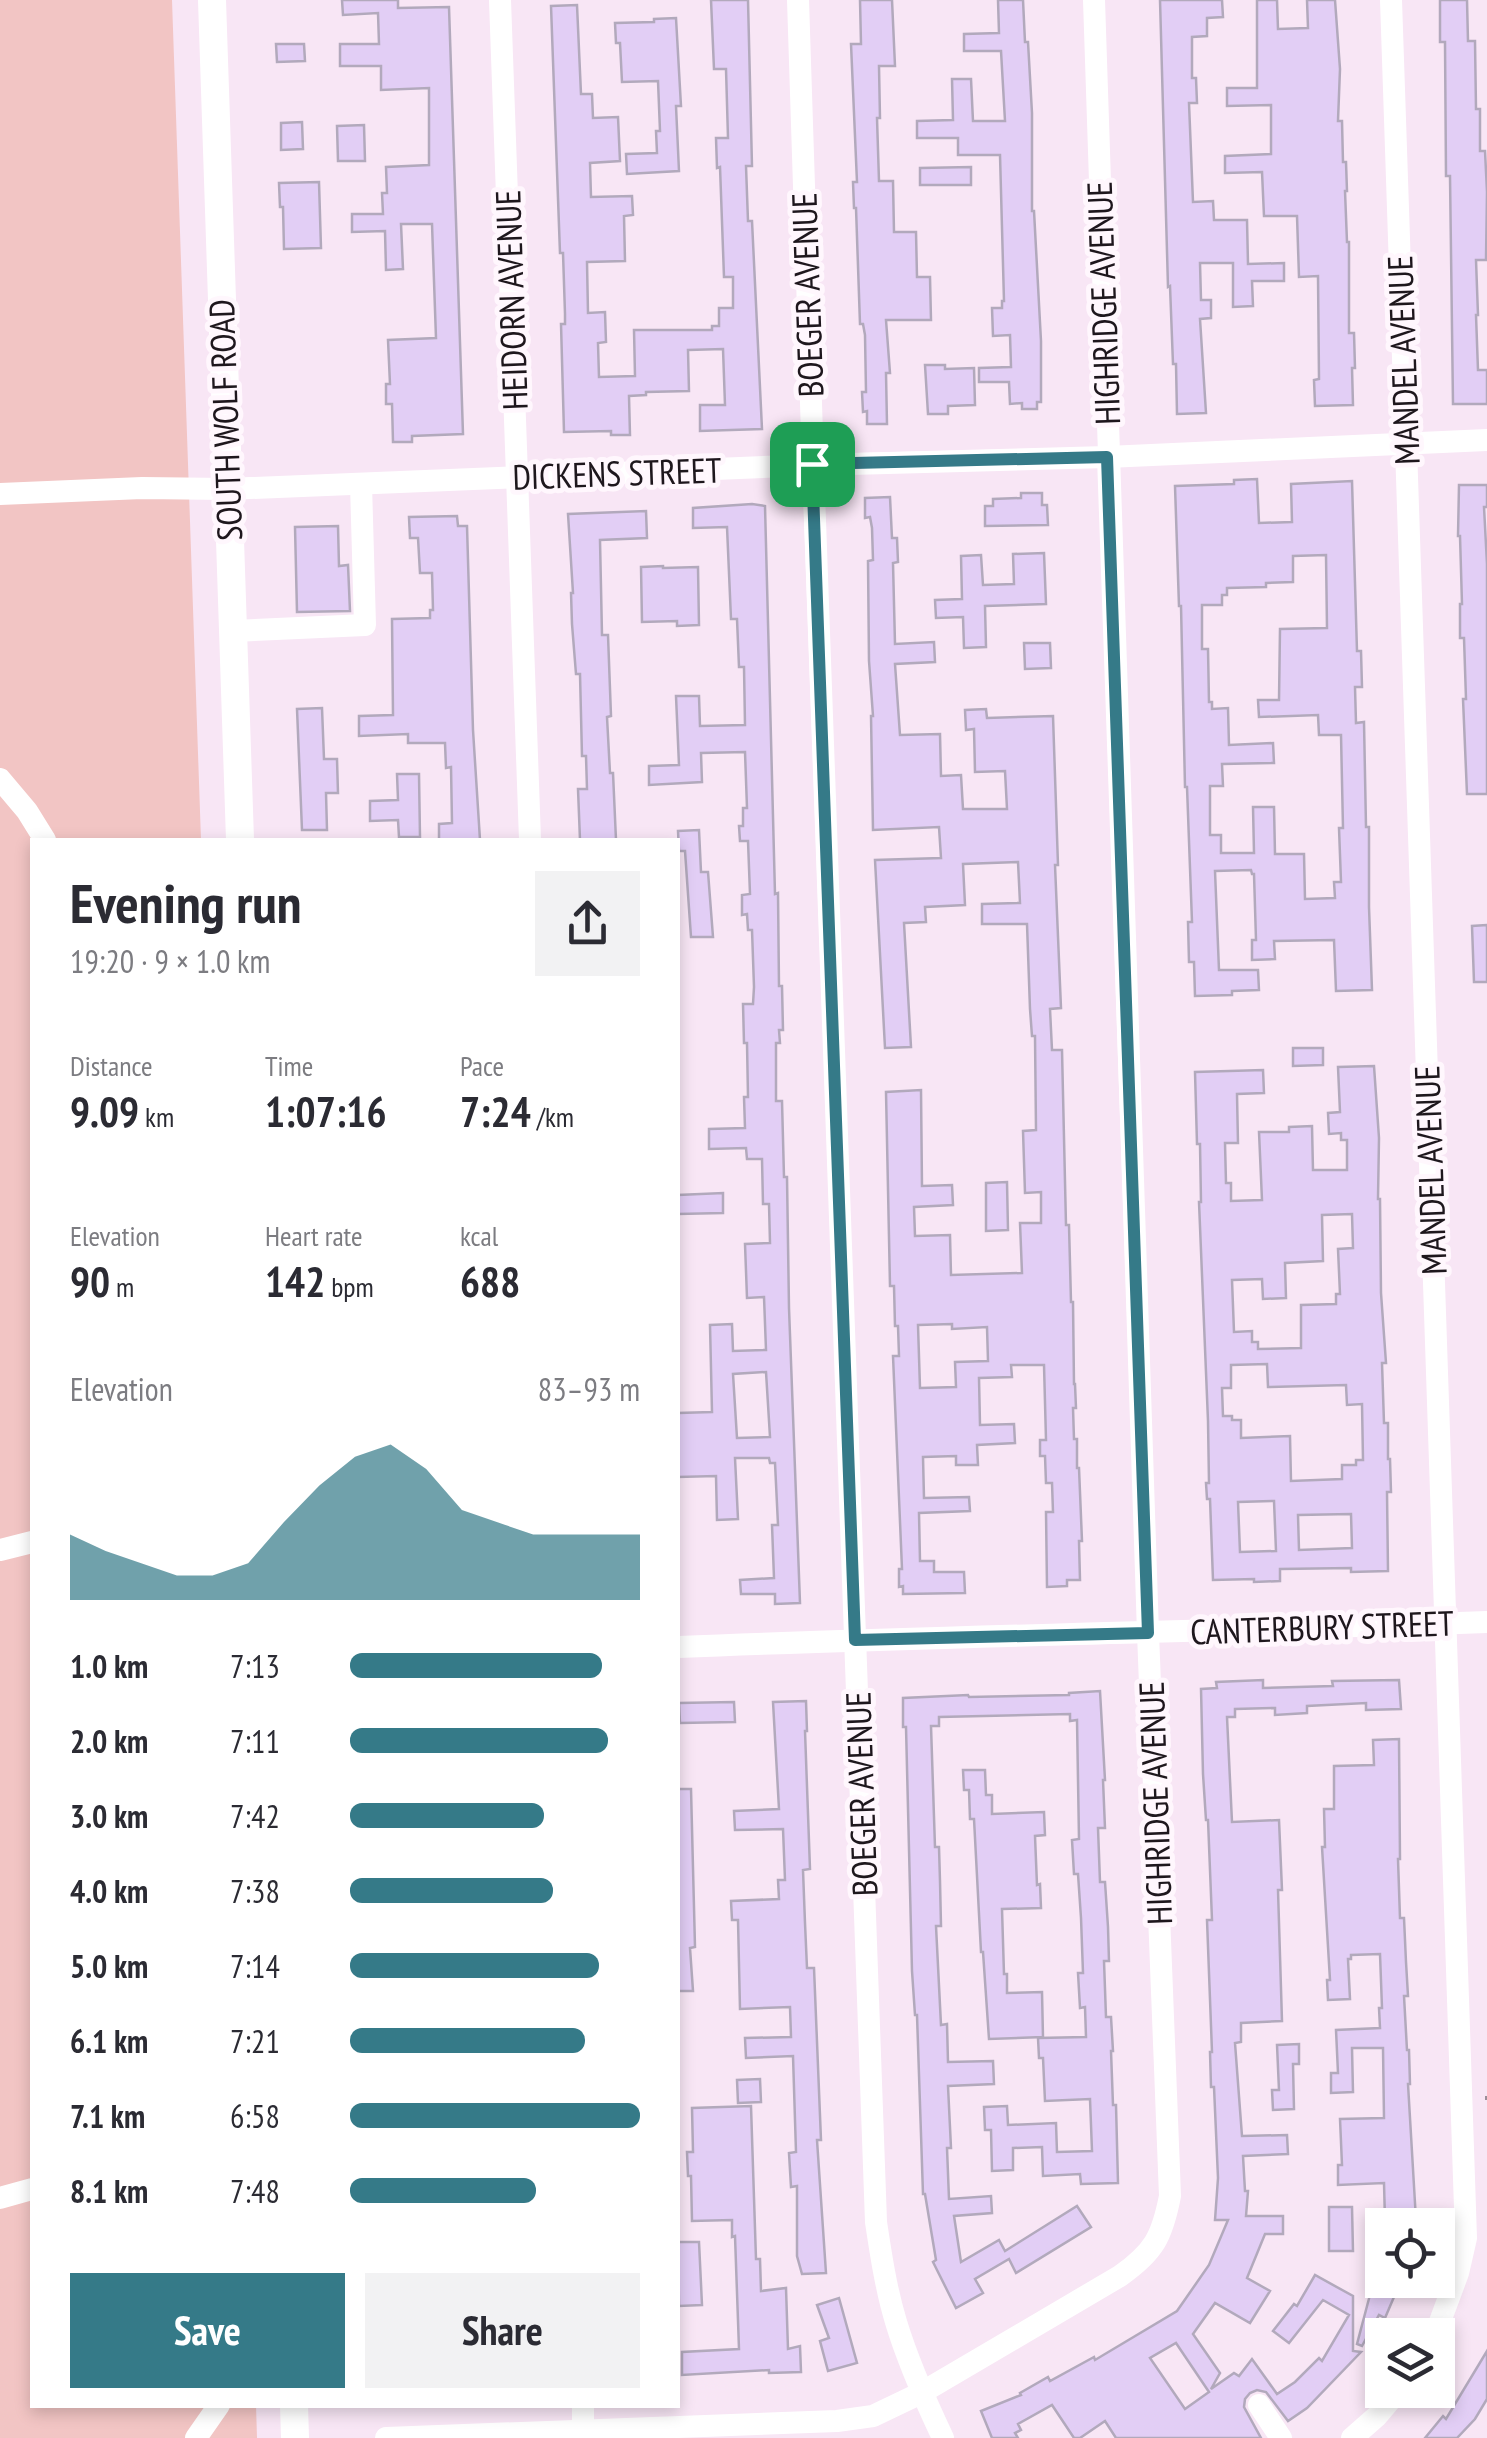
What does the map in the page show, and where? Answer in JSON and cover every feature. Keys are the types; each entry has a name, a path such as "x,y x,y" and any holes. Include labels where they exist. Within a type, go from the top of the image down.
{"main road":[{"name":"SOUTH WOLF ROAD","path":"212,0 240,838"},
{"path":"294,2408 295,2438"}],"street":[{"name":"HEIDORN AVENUE","path":"500,0 530,838"},
{"name":"BOEGER AVENUE","path":"798,0 876,2222 896,2322 921,2393 943,2438"},
{"name":"HIGHRIDGE AVENUE","path":"386,2438 856,2420 872,2416 921,2393 1120,2276 1143,2260 1165,2225 1170,2196 1094,0"},
{"name":"MANDEL AVENUE","path":"1391,0 1445,1623 1476,2238 1441,2318"},
{"name":"DICKENS STREET","path":"0,494 227,489 1487,440"},
{"path":"233,631 366,626 361,484"},
{"path":"0,779 44,838"},
{"path":"0,1550 30,1542"},
{"name":"CANTERBURY STREET","path":"680,1648 1487,1622"},
{"path":"0,2198 30,2190"},
{"path":"1259,2404 1280,2438"},
{"path":"196,2438 216,2408"},
{"path":"583,2408 584,2431"},
{"path":"1352,2438 1384,2408"}],"shaded area":[{"path":"0,0 172,0 201,838 30,838 30,2408 256,2408 257,2438 0,2438"}],"building":[{"path":"342,0 398,0 398,8 449,7 463,434 412,436 412,442 393,442 392,404 386,404 386,384 390,384 388,340 436,338 432,224 401,224 403,269 386,270 385,231 352,232 352,214 383,214 386,167 429,165 429,88 381,90 381,66 340,66 340,44 379,44 378,13 343,15"},
{"path":"711,0 748,0 752,166 746,166 762,429 700,431 700,405 725,405 723,349 688,350 689,391 629,396 630,435 611,435 611,431 564,432 561,324 565,324 565,314 551,6 577,5 581,94 592,94 593,118 618,117 620,161 590,163 591,197 632,196 633,215 624,216 625,261 587,262 588,313 605,312 606,342 598,343 599,377 635,376 634,330 712,330 712,326 719,326 719,308 733,308 733,277 724,277 716,138 728,138 726,69 714,69"},
{"path":"860,0 892,0 895,66 879,66 879,181 893,181 894,232 916,232 917,277 930,277 931,320 886,320 890,373 886,373 887,424 867,424 867,411 863,412 865,335 860,324 854,208 853,182 857,182 851,44 861,44"},
{"path":"998,0 1023,0 1028,42 1032,211 1041,341 1041,402 1037,402 1037,409 1022,409 1022,403 1010,404 1009,382 979,382 979,368 1011,367 1010,335 993,336 992,308 1002,308 1004,301 1000,155 958,155 958,138 917,138 917,121 953,120 952,79 971,79 973,121 1005,121 1001,51 964,51 964,34 999,33"},
{"path":"1160,0 1222,0 1223,17 1207,18 1207,36 1192,37 1192,78 1196,78 1197,103 1189,103 1193,202 1213,201 1214,220 1247,220 1248,264 1284,263 1284,281 1252,281 1253,306 1233,307 1233,263 1200,263 1201,300 1211,300 1211,318 1200,319 1206,413 1177,414 1168,287"},
{"path":"1257,0 1277,0 1278,29 1308,28 1307,0 1335,0 1340,69 1338,121 1342,121 1346,162 1349,333 1354,333 1353,405 1315,406 1314,380 1319,379 1318,276 1299,277 1297,216 1264,216 1262,172 1225,173 1225,156 1271,154 1271,105 1227,106 1227,88 1257,88"},
{"path":"1440,0 1467,0 1468,41 1475,41 1476,109 1480,109 1480,151 1485,151 1487,192 1486,260 1476,260 1476,315 1478,370 1487,370 1487,404 1453,404 1450,176 1446,176 1445,42 1440,42"},
{"path":"676,18 681,106 676,106 679,171 627,174 626,154 657,153 658,81 622,82 615,23"},
{"path":"276,44 304,44 305,61 277,62"},
{"path":"302,122 303,149 281,150 281,123"},
{"path":"364,125 365,161 338,161 337,126"},
{"path":"971,167 971,185 920,185 920,168"},
{"path":"319,182 321,248 284,249 279,183"},
{"path":"925,365 974,368 975,405 948,406 948,414 928,414"},
{"path":"1257,479 1259,523 1292,522 1291,484 1352,481 1357,651 1361,651 1362,687 1355,687 1356,723 1364,722 1372,990 1336,991 1334,940 1274,941 1275,959 1252,960 1252,940 1256,940 1254,874 1251,870 1215,871 1219,970 1258,970 1259,990 1195,996 1194,962 1189,962 1188,922 1192,922 1175,486 1234,484 1234,480","holes":["1326,555 1327,628 1280,629 1279,700 1258,700 1259,717 1318,715 1319,735 1341,735 1341,882 1334,882 1335,898 1305,899 1304,854 1275,854 1274,807 1253,807 1254,853 1221,853 1221,835 1210,835 1210,786 1223,786 1222,764 1274,763 1273,743 1229,745 1228,708 1212,709 1208,649 1202,649 1202,605 1222,605 1227,588 1293,582 1293,556"]},
{"path":"1459,485 1487,485 1487,794 1467,794"},
{"path":"1021,493 1042,493 1048,525 985,526 985,506 993,506 993,499 1021,498"},
{"path":"890,497 892,538 897,538 898,562 893,563 895,644 934,642 935,662 895,664 900,735 940,734 941,776 961,775 963,809 1007,809 1005,771 975,772 974,729 966,730 965,710 986,709 987,718 1053,716 1061,1008 1050,1009 1052,1050 1062,1050 1066,1225 1073,1302 1074,1439 1082,1541 1080,1580 1067,1580 1067,1586 1047,1587 1046,1512 1053,1512 1052,1483 1046,1483 1045,1456 1040,1456 1040,1440 1046,1440 1044,1365 1011,1365 1012,1377 979,1378 980,1425 1014,1424 1015,1443 977,1445 978,1465 956,1465 956,1456 923,1457 924,1498 969,1497 970,1511 919,1513 920,1561 934,1561 934,1572 964,1572 965,1593 903,1594 903,1586 899,1587 902,1569 893,1356 899,1356 894,1286 890,1286 886,1092 921,1090 922,1186 952,1185 953,1205 914,1207 915,1236 950,1235 951,1275 1022,1273 1020,1223 1041,1223 1041,1192 1025,1193 1023,1131 1036,1130 1035,1036 1030,1009 1027,924 982,924 982,904 1020,903 1018,862 963,864 965,905 925,907 926,922 904,923 911,1047 885,1048 875,860 941,858 939,827 873,830 868,561 873,560 872,528 870,517 865,518 865,498","holes":["952,1324 952,1329 987,1327 988,1361 955,1362 956,1387 920,1388 918,1325"]},
{"path":"765,506 775,894 778,893 783,1030 779,1030 780,1043 776,1043 776,1101 782,1101 787,1177 800,1603 775,1604 775,1594 741,1594 740,1580 774,1578 772,1525 778,1525 775,1463 770,1463 769,1458 735,1458 738,1519 717,1520 716,1476 680,1477 680,1413 712,1412 710,1325 732,1324 733,1351 766,1350 764,1297 747,1298 745,1244 770,1243 769,1204 763,1204 762,1159 747,1159 746,1148 709,1149 709,1129 745,1128 744,1097 748,1097 743,1004 753,1004 754,987 752,930 748,930 747,914 742,915 742,895 750,894 748,841 740,841 739,826 743,826 743,808 747,808 745,752 701,753 702,782 649,785 649,766 679,765 676,696 699,696 700,726 745,725 744,667 739,667 737,619 731,619 727,527 693,528 693,508","holes":["766,1372 770,1437 737,1438 733,1374"]},
{"path":"646,511 647,538 600,540 602,635 608,635 611,716 607,717 616,838 580,838 578,789 587,789 586,756 582,756 580,674 576,674 572,624 568,514"},
{"path":"457,516 458,526 467,526 480,838 439,838 439,824 452,823 451,767 446,768 445,743 408,743 408,734 359,736 359,716 393,715 392,619 430,618 433,610 432,573 420,573 418,538 410,538 409,517"},
{"path":"338,526 339,566 348,565 350,611 297,612 295,527"},
{"path":"1044,553 1046,604 985,606 986,647 964,648 963,617 936,618 935,600 962,599 961,556 981,555 983,585 1014,584 1013,554"},
{"path":"641,567 698,567 699,625 642,622"},
{"path":"1024,643 1050,643 1051,668 1025,669"},
{"path":"322,708 324,759 337,759 338,793 326,793 327,830 302,830 297,709"},
{"path":"397,774 419,774 420,837 399,837 398,820 370,821 370,801 398,800"},
{"path":"699,830 701,872 708,872 713,937 691,937 685,851 680,851 678,831"},
{"path":"1487,925 1487,982 1474,982 1472,926"},
{"path":"1293,1048 1323,1048 1323,1065 1293,1066"},
{"path":"1374,1066 1386,1363 1382,1363 1384,1423 1388,1423 1391,1492 1387,1492 1388,1571 1280,1569 1280,1581 1213,1580 1206,1483 1208,1421 1195,1072 1263,1070 1264,1093 1237,1094 1238,1143 1225,1143 1226,1183 1231,1183 1231,1201 1262,1200 1259,1132 1289,1132 1289,1127 1312,1126 1313,1170 1347,1170 1347,1140 1341,1140 1341,1133 1329,1134 1328,1113 1340,1112 1338,1067","holes":["1352,1214 1353,1248 1338,1249 1340,1294 1336,1294 1336,1304 1301,1305 1301,1348 1258,1349 1258,1342 1252,1342 1252,1331 1234,1332 1232,1280 1262,1279 1263,1299 1286,1298 1285,1263 1323,1261 1322,1215","1267,1364 1268,1387 1346,1385 1347,1405 1362,1404 1363,1460 1356,1460 1356,1465 1342,1465 1342,1479 1291,1481 1290,1436 1241,1438 1241,1420 1223,1416 1222,1388 1231,1388 1231,1365","1274,1501 1276,1551 1240,1552 1238,1502","1351,1514 1352,1548 1299,1550 1298,1515"]},
{"path":"1007,1182 1008,1230 986,1231 986,1183"},
{"path":"723,1193 723,1213 680,1214 680,1195"},
{"path":"1263,1680 1263,1688 1399,1680 1401,1709 1366,1710 1366,1703 1307,1706 1307,1713 1275,1715 1275,1708 1235,1709 1235,1717 1227,1717 1232,1822 1279,1820 1282,1890 1278,1890 1282,2021 1241,2023 1241,2042 1235,2043 1242,2136 1287,2135 1288,2154 1243,2156 1248,2191 1246,2216 1283,2216 1283,2234 1265,2234 1247,2278 1270,2291 1250,2323 1215,2303 1193,2334 1220,2373 1211,2389 1234,2373 1239,2376 1252,2359 1277,2394 1319,2358 1322,2361 1349,2315 1323,2300 1289,2343 1273,2331 1294,2304 1297,2306 1315,2275 1353,2296 1353,2351 1361,2352 1307,2408 1288,2421 1266,2392 1250,2393 1244,2407 1261,2438 1116,2438 1105,2421 1074,2438 1052,2405 1018,2424 1018,2438 992,2438 981,2411 1021,2395 1048,2377 1050,2381 1094,2357 1095,2360 1177,2311 1209,2265 1228,2220 1215,2220 1218,2178 1211,2087 1207,1920 1212,1920 1201,1689 1217,1688 1216,1682","holes":["1176,2343 1209,2392 1185,2409 1150,2358"]},
{"path":"1100,1691 1105,1828 1098,1828 1100,1882 1105,1882 1108,1927 1109,1961 1104,1961 1106,2017 1111,2017 1118,2183 1081,2184 1080,2174 1043,2176 1042,2147 1013,2148 1013,2170 992,2171 991,2130 985,2130 984,2107 1007,2106 1008,2125 1056,2123 1057,2152 1092,2151 1090,2099 1045,2101 1038,2038 1086,2037 1085,2007 1080,2008 1081,1918 1072,1840 1079,1839 1077,1720 1070,1721 1070,1714 939,1717 939,1726 931,1726 935,1847 939,1847 941,1926 936,1926 941,2025 947,2024 948,2062 993,2061 994,2084 948,2086 949,2199 991,2196 992,2213 954,2216 961,2262 999,2240 1005,2251 1077,2206 1091,2227 1016,2273 1009,2259 975,2279 983,2293 956,2308 933,2262 936,2260 923,2194 903,1698"},
{"path":"806,1701 810,1869 803,1870 807,1968 814,1968 821,2140 817,2140 826,2273 802,2274 797,2256 797,2186 791,2187 789,2153 796,2152 793,2056 746,2058 745,2038 791,2037 790,2007 740,2009 738,1920 732,1920 731,1901 779,1899 778,1880 785,1880 783,1829 735,1830 734,1811 779,1809 773,1702"},
{"path":"734,1702 735,1722 680,1723 680,1703"},
{"path":"1399,1739 1400,1918 1404,1918 1408,1996 1404,1996 1415,2208 1385,2208 1384,2183 1338,2185 1338,2165 1342,2165 1340,2119 1384,2118 1383,2048 1352,2048 1353,2092 1331,2093 1331,2073 1338,2073 1336,2030 1380,2028 1380,1954 1351,1955 1350,1999 1328,2000 1324,1809 1334,1809 1334,1766 1374,1765 1373,1740"},
{"path":"963,1770 985,1770 992,1814 1044,1812 1045,1835 1035,1836 1041,1908 1002,1909 1007,1993 1042,1992 1043,2037 989,2039 974,1819 970,1819 969,1790 964,1790"},
{"path":"680,1789 691,1789 693,1991 680,1991"},
{"path":"1299,2044 1299,2064 1293,2064 1294,2109 1273,2110 1272,2090 1279,2090 1277,2045"},
{"path":"760,2079 761,2102 738,2103 737,2080"},
{"path":"751,2106 756,2259 760,2259 761,2291 786,2288 788,2349 800,2346 801,2372 682,2375 682,2352 739,2349 732,2220 692,2221 687,2152 693,2152 692,2108"},
{"path":"1329,2207 1352,2207 1353,2251 1329,2251"},
{"path":"680,2242 699,2242 702,2305 680,2306"},
{"path":"839,2298 857,2363 828,2371 820,2341 829,2338 817,2305"},
{"path":"1369,2298 1394,2298 1385,2318 1365,2318 1365,2341 1362,2346 1357,2344"},
{"path":"1487,2351 1487,2399 1475,2419 1457,2438 1425,2438 1443,2416 1446,2419"}],"route":[{"path":"1107,457 1148,1633 855,1640 812,464 1107,457"}]}
